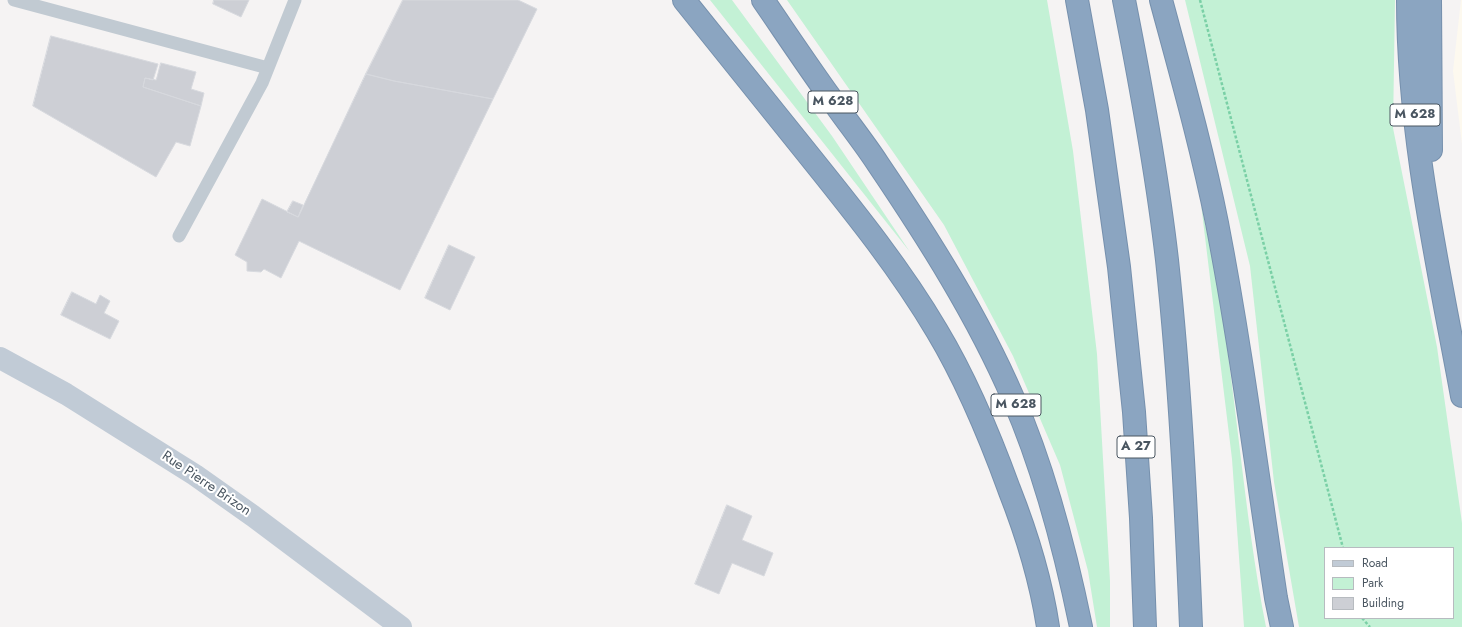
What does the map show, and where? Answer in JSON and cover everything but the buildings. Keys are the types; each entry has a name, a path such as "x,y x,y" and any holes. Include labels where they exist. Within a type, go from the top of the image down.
{"highway":[{"path":"684,0 848,204 903,279 937,331 966,384 994,446 1008,483 1019,513 1035,569 1048,627"},
{"name":"M 628","path":"763,0 918,223 984,337 1013,398 1031,443 1058,524 1081,627"},
{"name":"A 27","path":"1077,0 1097,110 1119,267 1134,412 1141,510 1145,627"},
{"path":"1124,0 1146,116 1166,258 1178,374 1186,498 1190,621"},
{"path":"1161,0 1202,155 1217,223 1236,333 1276,598 1282,627"},
{"name":"M 628","path":"1408,0 1408,30 1416,129 1432,229 1462,396"},
{"name":"M 628","path":"1430,0 1432,229"}],"main road":[{"name":"Rue Pierre Brizon","path":"0,358 66,394 195,475 254,516 401,627"}],"lane":[{"path":"14,0 268,68"},
{"path":"180,236 262,83 295,0"}],"path":[{"path":"1200,0 1343,547"},
{"path":"1363,619 1370,627"}],"shaded area":[{"path":"1462,0 1462,144 1453,71"}],"green space":[{"path":"710,0 732,0 832,136 910,252"},
{"path":"787,0 1047,0 1073,151 1097,354 1110,581 1110,627 1097,627 1088,571 1060,465 1013,356 944,225"},
{"path":"1185,0 1395,0 1393,128 1437,347 1462,523 1462,627 1299,627 1274,482 1250,266"},
{"path":"1201,204 1213,261 1229,359 1251,538 1266,627 1244,627 1232,459"}]}
